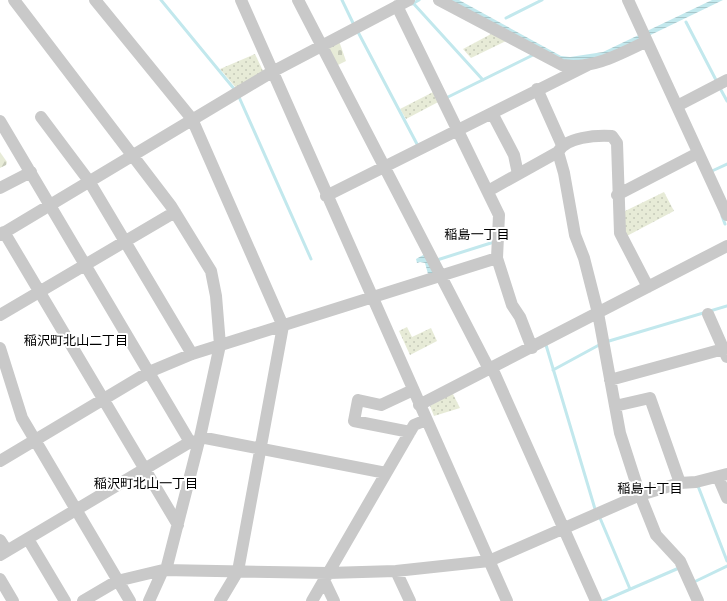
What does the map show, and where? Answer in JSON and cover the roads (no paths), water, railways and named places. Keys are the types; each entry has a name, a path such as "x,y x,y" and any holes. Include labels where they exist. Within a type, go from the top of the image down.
{"street":[{"path":"14,0 175,212 211,271 216,296 220,345 196,440 178,526 165,570 149,601"},
{"path":"95,0 192,119 283,326 238,571 220,601"},
{"path":"241,0 326,196 507,601"},
{"path":"298,0 490,369 596,601"},
{"path":"178,526 39,292 2,233 272,72 410,0"},
{"path":"439,0 562,65 574,67 604,61 645,37"},
{"path":"628,0 727,215"},
{"path":"397,6 459,130 499,215 497,258 512,305 520,317 532,348"},
{"path":"326,196 459,130 537,89 590,64"},
{"path":"677,106 727,80"},
{"path":"537,89 560,148 575,235 584,258 598,313 620,433 640,495 656,535 680,561 698,601"},
{"path":"492,113 514,155 518,174"},
{"path":"41,117 89,181 192,354"},
{"path":"0,121 149,372 196,440"},
{"path":"488,191 576,140 612,136 617,143 617,195 620,233 648,287"},
{"path":"617,195 698,153"},
{"path":"0,188 31,172"},
{"path":"0,315 175,212"},
{"path":"419,405 727,246"},
{"path":"1,458 35,440 149,372 192,354 497,258"},
{"path":"610,380 726,351 708,314"},
{"path":"0,348 22,418 130,601"},
{"path":"410,432 354,421 358,400 381,405 413,390"},
{"path":"615,406 650,398 680,483"},
{"path":"312,601 410,432 414,426 426,420"},
{"path":"0,540 3,553 144,469 196,440 260,448 386,473"},
{"path":"82,601 117,581 165,570 238,571 326,576 396,571 489,561 640,495 680,483 722,476 727,498"},
{"path":"28,539 65,601"},
{"path":"396,571 410,601"},
{"path":"326,576 334,601"},
{"path":"0,579 13,601"}],"water":[{"path":"448,0 459,0 561,56 570,57 603,52 712,0 723,0 605,57 564,62"},
{"path":"425,254 434,273 428,274 425,263 417,263 416,259"}],"waterway":[{"path":"161,0 235,90"},
{"path":"342,0 353,23"},
{"path":"412,4 419,0"},
{"path":"506,18 542,0"},
{"path":"413,3 483,80"},
{"path":"686,22 716,80"},
{"path":"358,32 418,146"},
{"path":"446,98 535,54"},
{"path":"721,90 727,101"},
{"path":"239,97 311,259"},
{"path":"712,171 727,164"},
{"path":"722,216 725,224"},
{"path":"437,260 494,242"},
{"path":"609,341 727,306"},
{"path":"546,345 595,509"},
{"path":"553,370 599,345"},
{"path":"698,486 727,561"},
{"path":"600,518 630,589"},
{"path":"694,582 727,566"},
{"path":"603,601 679,568"}],"district":[{"name":"稲島一丁目","path":"477,234"},
{"name":"稲沢町北山二丁目","path":"76,340"},
{"name":"稲沢町北山一丁目","path":"146,483"},
{"name":"稲島十丁目","path":"650,488"}]}
